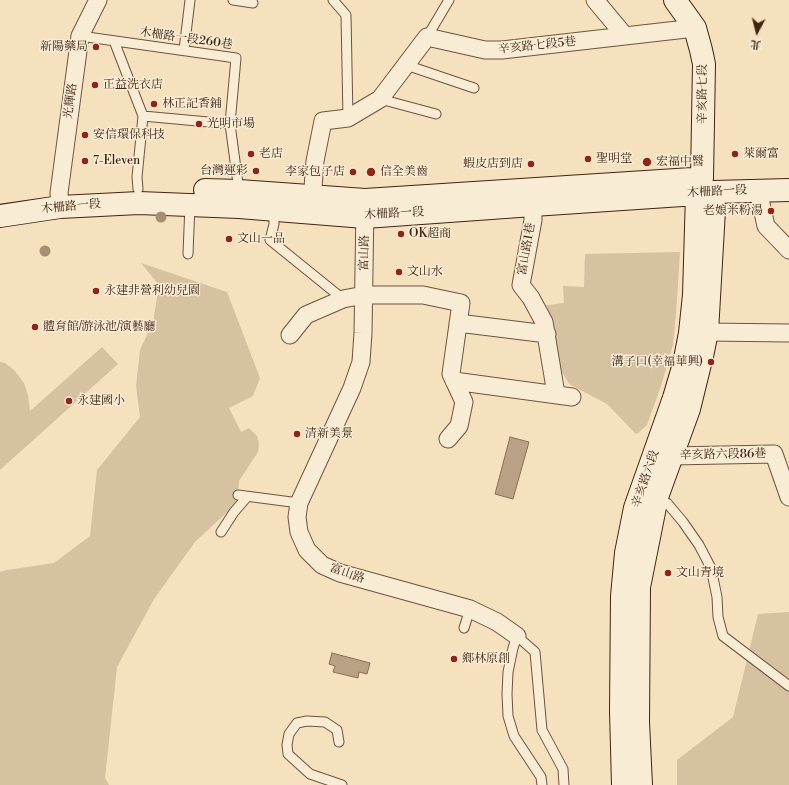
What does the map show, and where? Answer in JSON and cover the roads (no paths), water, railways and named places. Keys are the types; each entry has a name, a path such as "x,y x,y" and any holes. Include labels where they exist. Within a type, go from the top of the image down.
{"main road":[{"name":"辛亥路七段","path":"675,0 695,28 702,50 704,64 704,188"},
{"name":"木柵路一段","path":"0,216 59,200 72,191 138,189 239,199 274,210 533,206 704,188 789,175"},
{"name":"木柵路一段","path":"0,200 59,200 190,204 239,199 313,197 365,208 704,188 789,190"},
{"name":"辛亥路六段","path":"641,785 638,722 640,587 657,497 689,409 707,332 714,210 704,188"},
{"name":"辛亥路六段","path":"623,785 621,711 622,596 626,553 635,508 674,398 690,333 704,188"}],"street":[{"name":"光輝路","path":"59,200 80,36 98,0"},
{"path":"595,0 625,36"},
{"name":"辛亥路七段5巷","path":"427,37 485,50 502,50 695,28"},
{"path":"313,197 315,161 323,121 348,118 380,98 427,37"},
{"path":"758,190 766,226 789,250"},
{"name":"富山路1巷","path":"533,206 533,220 521,285 531,298 544,322 556,394"},
{"name":"富山路","path":"365,208 364,295 361,362 352,388 299,503 297,517 299,532 307,550 322,565 345,575 470,609 497,622 517,636"},
{"path":"290,335 306,315 343,299 364,295 423,295 461,303 451,374 464,402 459,426 448,439"},
{"path":"458,324 547,334"},
{"path":"707,332 789,333"},
{"path":"454,381 572,397"},
{"name":"辛亥路六段86巷","path":"672,456 774,454 789,497"}],"lane":[{"path":"184,50 190,0"},
{"path":"233,0 253,3"},
{"path":"333,0 346,15 348,118"},
{"path":"427,37 449,0"},
{"name":"木柵路一段260巷","path":"80,36 236,58 230,124 239,199"},
{"path":"114,41 143,116 137,177 138,189"},
{"path":"406,65 474,88"},
{"path":"380,98 436,114"},
{"path":"143,116 230,124"},
{"path":"188,254 190,204"},
{"path":"274,210 274,224 270,240 343,299"},
{"path":"238,495 299,503"},
{"path":"221,532 234,512 247,497"},
{"path":"657,497 667,503 683,522 699,545 711,568 717,597 718,617 723,636 789,686"},
{"path":"464,628 470,609"},
{"path":"542,785 541,777 514,736 508,716 508,672 517,636 535,652 542,730 563,769 564,785"},
{"path":"339,742 337,730 325,722 307,721 297,723 290,734 287,745 288,754 310,774 342,785"}],"place":[{"name":"新陽藥局","path":"96,47"},
{"name":"正益洗衣店","path":"95,85"},
{"name":"林正記香鋪","path":"154,104"},
{"name":"光明市場","path":"199,124"},
{"name":"安信環保科技","path":"85,135"},
{"name":"老店","path":"251,154"},
{"name":"萊爾富","path":"735,154"},
{"name":"聖明堂","path":"588,159"},
{"name":"7-Eleven","path":"85,161"},
{"name":"宏福中醫","path":"647,162"},
{"name":"蝦皮店到店","path":"531,164"},
{"name":"台灣運彩","path":"256,171"},
{"name":"李家包子店","path":"353,172"},
{"name":"信全美齒","path":"371,172"},
{"name":"老娘米粉湯","path":"771,211"},
{"name":"OK超商","path":"401,234"},
{"name":"文山一品","path":"229,239"},
{"name":"文山水","path":"399,272"},
{"name":"永建非營利幼兒園","path":"96,291"},
{"name":"體育館/游泳池/演藝廳","path":"35,327"},
{"name":"溝子口(幸福華興)","path":"711,362"},
{"name":"永建國小","path":"69,401"},
{"name":"清新美景","path":"297,434"},
{"name":"文山青境","path":"668,573"},
{"name":"鄉林原創","path":"454,659"}]}
